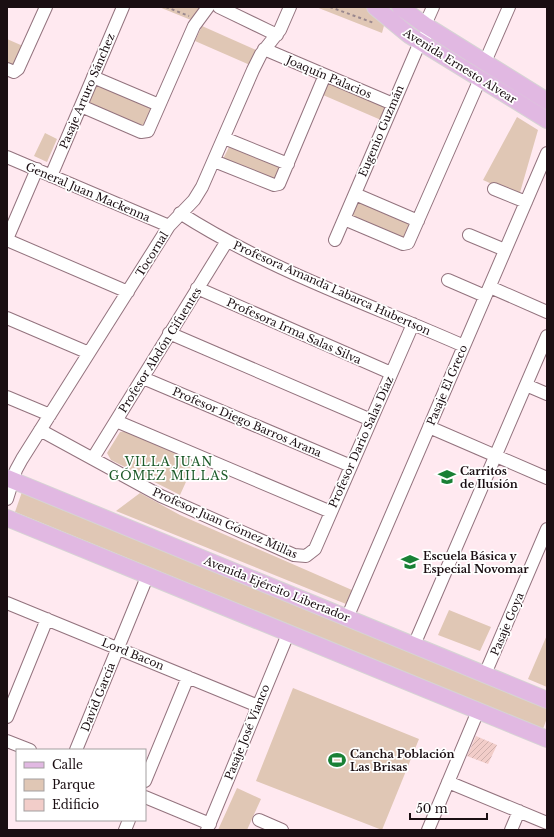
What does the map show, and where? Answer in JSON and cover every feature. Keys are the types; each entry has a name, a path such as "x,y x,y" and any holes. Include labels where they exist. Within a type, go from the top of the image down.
{"main road":[{"name":"Avenida Ernesto Alvear","path":"376,7 398,27 420,42 480,79 546,115"},
{"name":"Avenida Ernesto Alvear","path":"400,7 425,25 547,101"},
{"name":"Avenida Ejército Libertador","path":"10,479 547,700"},
{"path":"7,518 147,577 546,738"}],"street":[{"path":"11,71 46,7"},
{"name":"Pasaje Arturo Sánchez","path":"51,176 123,7"},
{"path":"81,106 141,132 146,132 197,20 208,7"},
{"path":"219,7 276,35"},
{"name":"Tocornal","path":"7,499 10,479 40,430 169,226 198,194 214,161 253,70 264,49 276,35 290,7"},
{"path":"425,25 433,7"},
{"path":"485,62 509,7"},
{"name":"Eugenio Guzmán","path":"335,240 420,42 426,36 427,33 425,25"},
{"name":"Joaquín Palacios","path":"264,49 393,104"},
{"path":"214,161 274,185 278,185 325,75"},
{"path":"94,77 159,105"},
{"path":"344,219 406,244 418,221 480,79"},
{"path":"224,138 288,164"},
{"name":"Pasaje El Greco","path":"347,618 547,153"},
{"name":"General Juan Mackenna","path":"7,157 169,226"},
{"path":"36,170 7,239 128,292"},
{"path":"494,189 526,202"},
{"path":"354,194 418,221"},
{"name":"Profesora Amanda Labarca Hubertson","path":"180,213 227,241 289,272 464,346"},
{"path":"469,235 505,250"},
{"name":"Profesor Abdón Cifuentes","path":"92,458 227,241"},
{"path":"448,280 547,312"},
{"name":"Profesora Irma Salas Silva","path":"197,288 391,374"},
{"path":"7,318 89,353"},
{"name":"Profesor Dario Salas Díaz","path":"306,556 315,549 413,324"},
{"path":"169,333 371,420"},
{"path":"414,645 547,336"},
{"name":"Profesor Diego Barros Arana","path":"143,378 351,466"},
{"path":"526,385 547,394"},
{"path":"7,397 50,415"},
{"path":"116,421 331,512"},
{"path":"429,428 547,478"},
{"name":"Profesor Juan Gómez Millas","path":"40,430 178,504 294,555 306,556"},
{"name":"Pasaje Goya","path":"485,674 547,529"},
{"name":"David García","path":"76,749 147,577"},
{"name":"Lord Bacon","path":"7,603 258,706"},
{"path":"7,717 47,619"},
{"name":"Pasaje José Vianco","path":"209,827 288,634"},
{"path":"146,779 188,677"},
{"path":"428,830 478,711"},
{"path":"7,741 27,749"},
{"path":"448,782 547,823"},
{"path":"146,797 209,827"},
{"path":"511,830 519,811"},
{"path":"259,820 278,829"}],"path":[{"path":"166,7 197,20"},
{"path":"330,7 374,23"}],"green space":[{"path":"159,7 201,7 191,20"},
{"path":"316,7 370,7 385,22 382,33"},
{"path":"202,26 256,50 250,65 195,41"},
{"path":"7,39 23,46 12,68 7,66"},
{"path":"329,81 387,105 381,120 323,95"},
{"path":"96,84 152,107 143,129 86,104"},
{"path":"517,117 538,130 519,196 483,180"},
{"path":"45,133 57,139 47,162 34,156"},
{"path":"230,145 281,166 275,180 223,159"},
{"path":"357,198 410,222 412,226 405,239 350,215"},
{"name":"VILLA JUAN GÓMEZ MILLAS","path":"126,431 195,462 180,495 111,460 107,453 120,432"},
{"path":"23,489 547,706 547,718 543,729 15,512"},
{"path":"140,493 180,515 352,590 346,604 116,511"},
{"path":"449,610 491,627 480,651 438,635"},
{"path":"547,635 547,687 528,679"},
{"name":"Cancha Población Las Brisas","path":"293,688 419,739 382,830 256,781"},
{"path":"237,788 261,799 247,830 218,830"}],"building":[{"path":"476,736 497,745 488,764 467,756"}],"place":[{"name":"Carritos de Ilusión","path":"447,477"},
{"name":"Escuela Básica y Especial Novomar","path":"410,562"},
{"name":"Cancha Población Las Brisas","path":"337,760"}],"district":[{"name":"VILLA JUAN GÓMEZ MILLAS","path":"169,469"}]}
